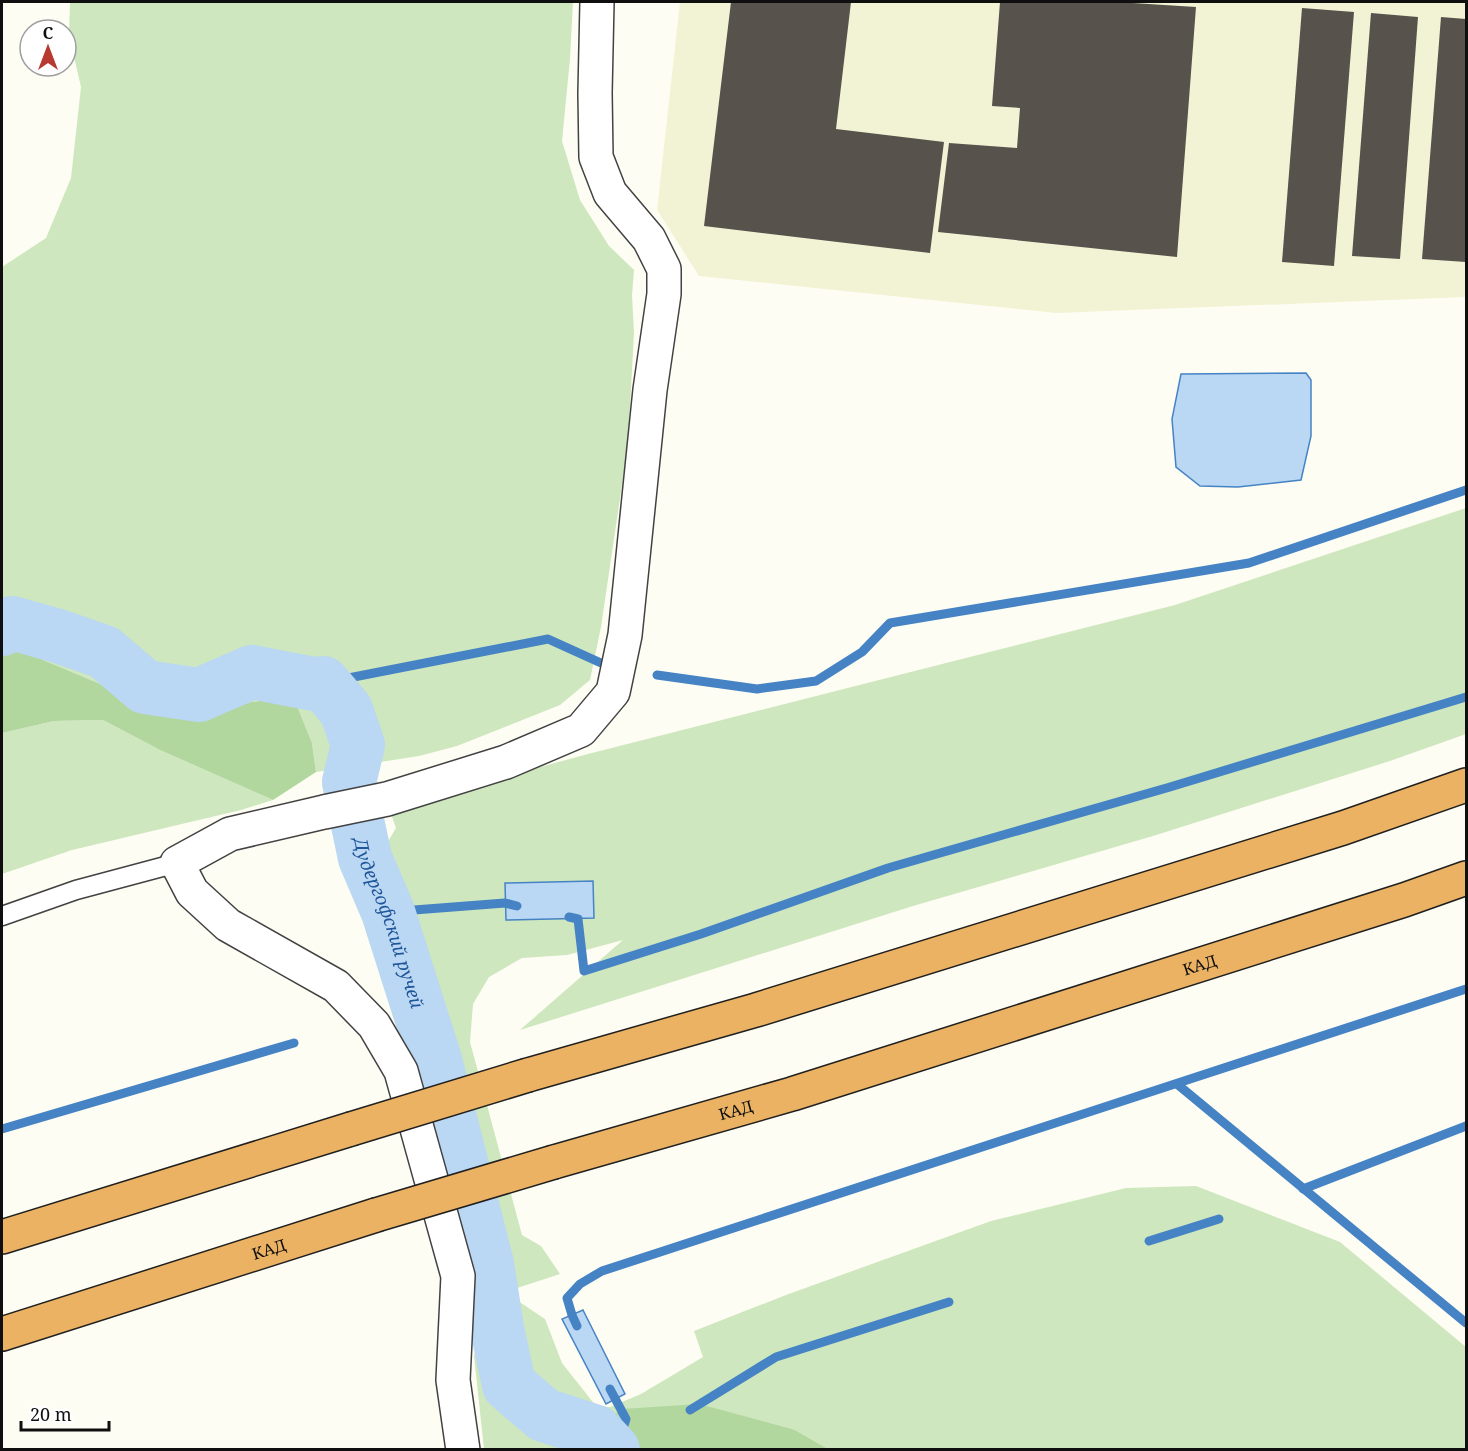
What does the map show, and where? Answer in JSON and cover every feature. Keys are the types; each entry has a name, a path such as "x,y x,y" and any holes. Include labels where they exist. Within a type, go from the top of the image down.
{"highway":[{"path":"2,1237 528,1075 756,1010 1343,828 1467,784"},
{"name":"КАД","path":"2,1334 376,1215 792,1094 1467,878"}],"street":[{"path":"463,1449 453,1380 458,1276 401,1071 374,1025 336,986 228,925 192,892 177,863 230,834 387,799 506,762 581,730 613,692 625,635 650,390 664,294 664,269 649,239 610,193 596,157 597,2"}],"lane":[{"path":"2,916 76,890 177,863"}],"green space":[{"path":"70,2 573,2 562,141 580,200 609,246 634,270 632,295 634,333 628,444 601,627 590,680 560,705 457,746 419,756 316,772 312,743 295,701 260,701 167,712 17,649 2,654 2,267 46,238 71,178 81,87 78,74 78,18 70,18"},
{"path":"680,2 1466,2 1466,297 1056,313 699,276 657,210"},
{"path":"1466,508 1466,734 1390,761 1153,836 913,906 520,1030 623,940 567,955 522,958 489,977 473,1004 470,1042 522,1235 541,1246 560,1274 502,1293 497,1248 443,1048 416,980 404,933 398,895 383,850 396,828 389,808 588,754 1175,605"},
{"path":"17,649 167,712 260,701 295,701 312,743 316,772 273,800 160,750 103,720 54,721 2,733 2,654"},
{"path":"103,720 160,750 273,800 241,810 72,850 2,874 2,733 54,721"},
{"path":"1196,1186 1340,1242 1466,1347 1466,1449 828,1449 795,1430 622,1409 557,1449 484,1449 474,1356 483,1321 518,1301 545,1319 562,1363 596,1406 610,1407 641,1394 703,1357 694,1331 786,1295 991,1221 1126,1188"},
{"path":"699,1404 795,1430 828,1449 557,1449 622,1409"}],"water":[{"path":"1306,373 1311,380 1311,436 1301,480 1238,487 1200,486 1176,467 1172,419 1181,374"},
{"path":"593,881 594,918 506,920 505,883"},
{"path":"583,1310 625,1394 606,1404 562,1319"}],"building":[{"path":"731,2 851,2 836,129 944,142 930,253 704,226"},
{"path":"1000,2 1117,2 1196,7 1177,257 938,232 949,143 1017,148 1020,108 992,106"},
{"path":"1302,8 1354,12 1334,266 1282,262"},
{"path":"1371,13 1418,17 1400,259 1352,256"},
{"path":"1441,17 1466,19 1466,262 1422,259"}],"waterway":[{"path":"657,675 757,689 816,681 862,652 890,623 1249,563 1466,490"},
{"name":"Дудергофский ручей","path":"2,629 12,623 104,652 145,687 199,695 252,672 314,684 323,683 346,710 358,745 349,782 365,858 388,912 435,1060 487,1264 509,1385 544,1415 596,1432 613,1450"},
{"path":"323,683 548,639 601,663"},
{"path":"569,917 578,919 584,971 701,934 888,868 1170,787 1466,697"},
{"path":"388,912 505,903 517,906"},
{"path":"577,1326 567,1298 580,1284 602,1271 1466,989"},
{"path":"2,1129 294,1043"},
{"path":"1177,1084 1466,1323"},
{"path":"1303,1189 1466,1126"},
{"path":"1149,1241 1219,1219"},
{"path":"690,1410 776,1357 949,1302"},
{"path":"610,1389 626,1419 612,1448"}]}
